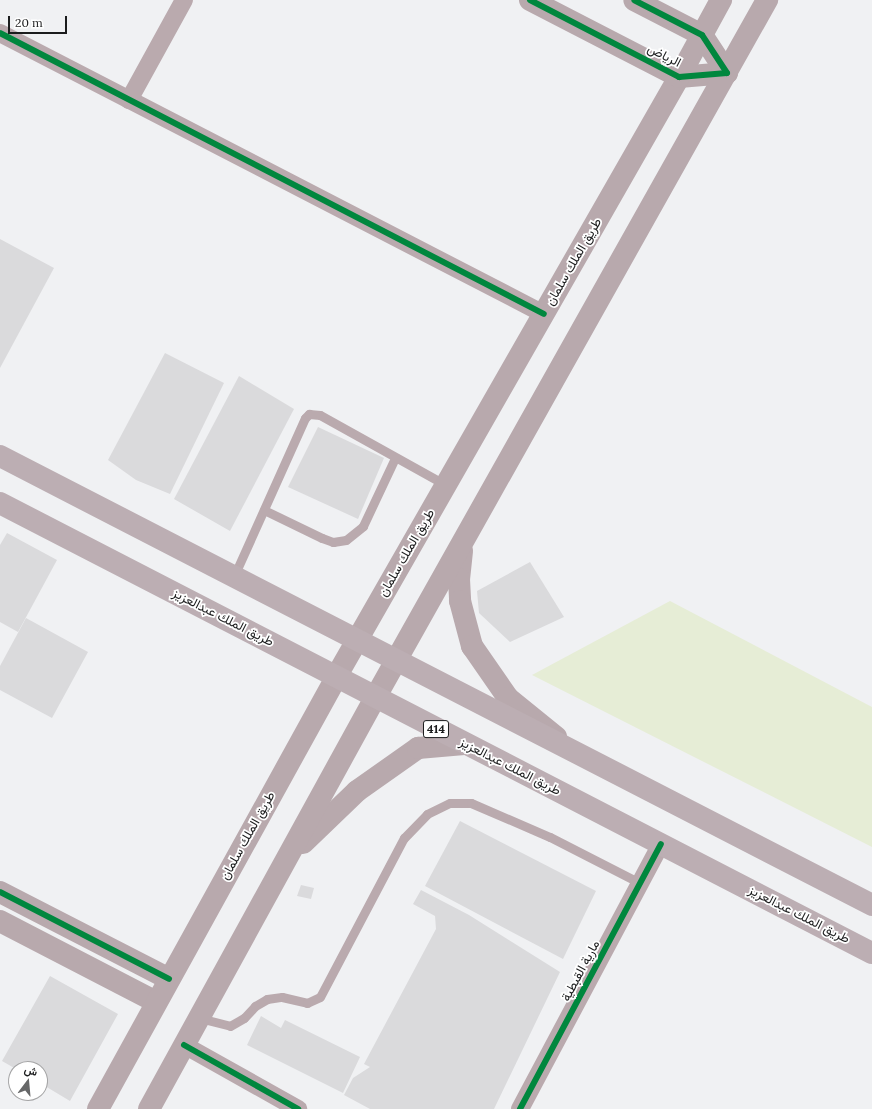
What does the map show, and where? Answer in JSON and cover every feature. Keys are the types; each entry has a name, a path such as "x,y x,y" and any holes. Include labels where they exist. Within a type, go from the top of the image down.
{"highway":[{"path":"0,456 872,905"},
{"name":"طريق الملك عبدالعزيز","path":"0,503 464,744 872,953"}],"main road":[{"name":"الرياض","path":"530,0 679,77 727,72"},
{"path":"634,0 702,35 727,72"},
{"name":"طريق الملك سلمان","path":"98,1109 336,677 679,77 721,0"},
{"path":"149,1109 375,698 767,0"},
{"path":"463,543 459,579 460,601 472,646 508,698 576,753"},
{"path":"286,860 357,791 418,748 464,744"},
{"path":"0,892 169,979"},
{"path":"0,921 156,1002"}],"street":[{"path":"129,100 184,0"},
{"path":"0,34 544,314"},
{"name":"مارية القبطية","path":"520,1109 661,844"},
{"path":"184,1045 298,1109"}],"lane":[{"path":"234,576 305,418 309,414 320,415 446,485"},
{"path":"264,510 322,538 333,542 346,540 363,526 395,458"},
{"path":"199,1018 230,1026 244,1018 255,1006 267,999 282,997 307,1003 320,997 404,838 427,814 450,803 471,803 550,837 640,883"}],"green space":[{"path":"670,601 872,707 872,847 532,675"}],"building":[{"path":"0,239 54,268 0,368"},
{"path":"165,353 224,383 170,494 136,480 108,460"},
{"path":"239,376 294,409 230,531 174,499"},
{"path":"318,427 384,458 358,519 288,487"},
{"path":"7,533 57,560 18,632 0,622 0,545"},
{"path":"530,562 564,617 510,642 479,613 477,591"},
{"path":"26,618 88,652 52,718 0,690 0,666"},
{"path":"460,821 596,891 563,959 425,886"},
{"path":"301,885 314,888 311,899 297,896"},
{"path":"421,890 469,915 560,972 494,1109 370,1109 344,1095 353,1078 370,1067 364,1064 436,929 435,916 413,904"},
{"path":"50,976 118,1014 70,1101 48,1088 48,1061 8,1061 8,1064 2,1061"},
{"path":"261,1016 281,1028 285,1020 360,1057 343,1093 247,1045"}],"cycle path":[{"path":"530,0 679,77 727,73 702,35 634,0"},
{"path":"0,33 544,314"},
{"path":"520,1109 661,844"},
{"path":"0,892 169,979"},
{"path":"184,1045 298,1109"}]}
